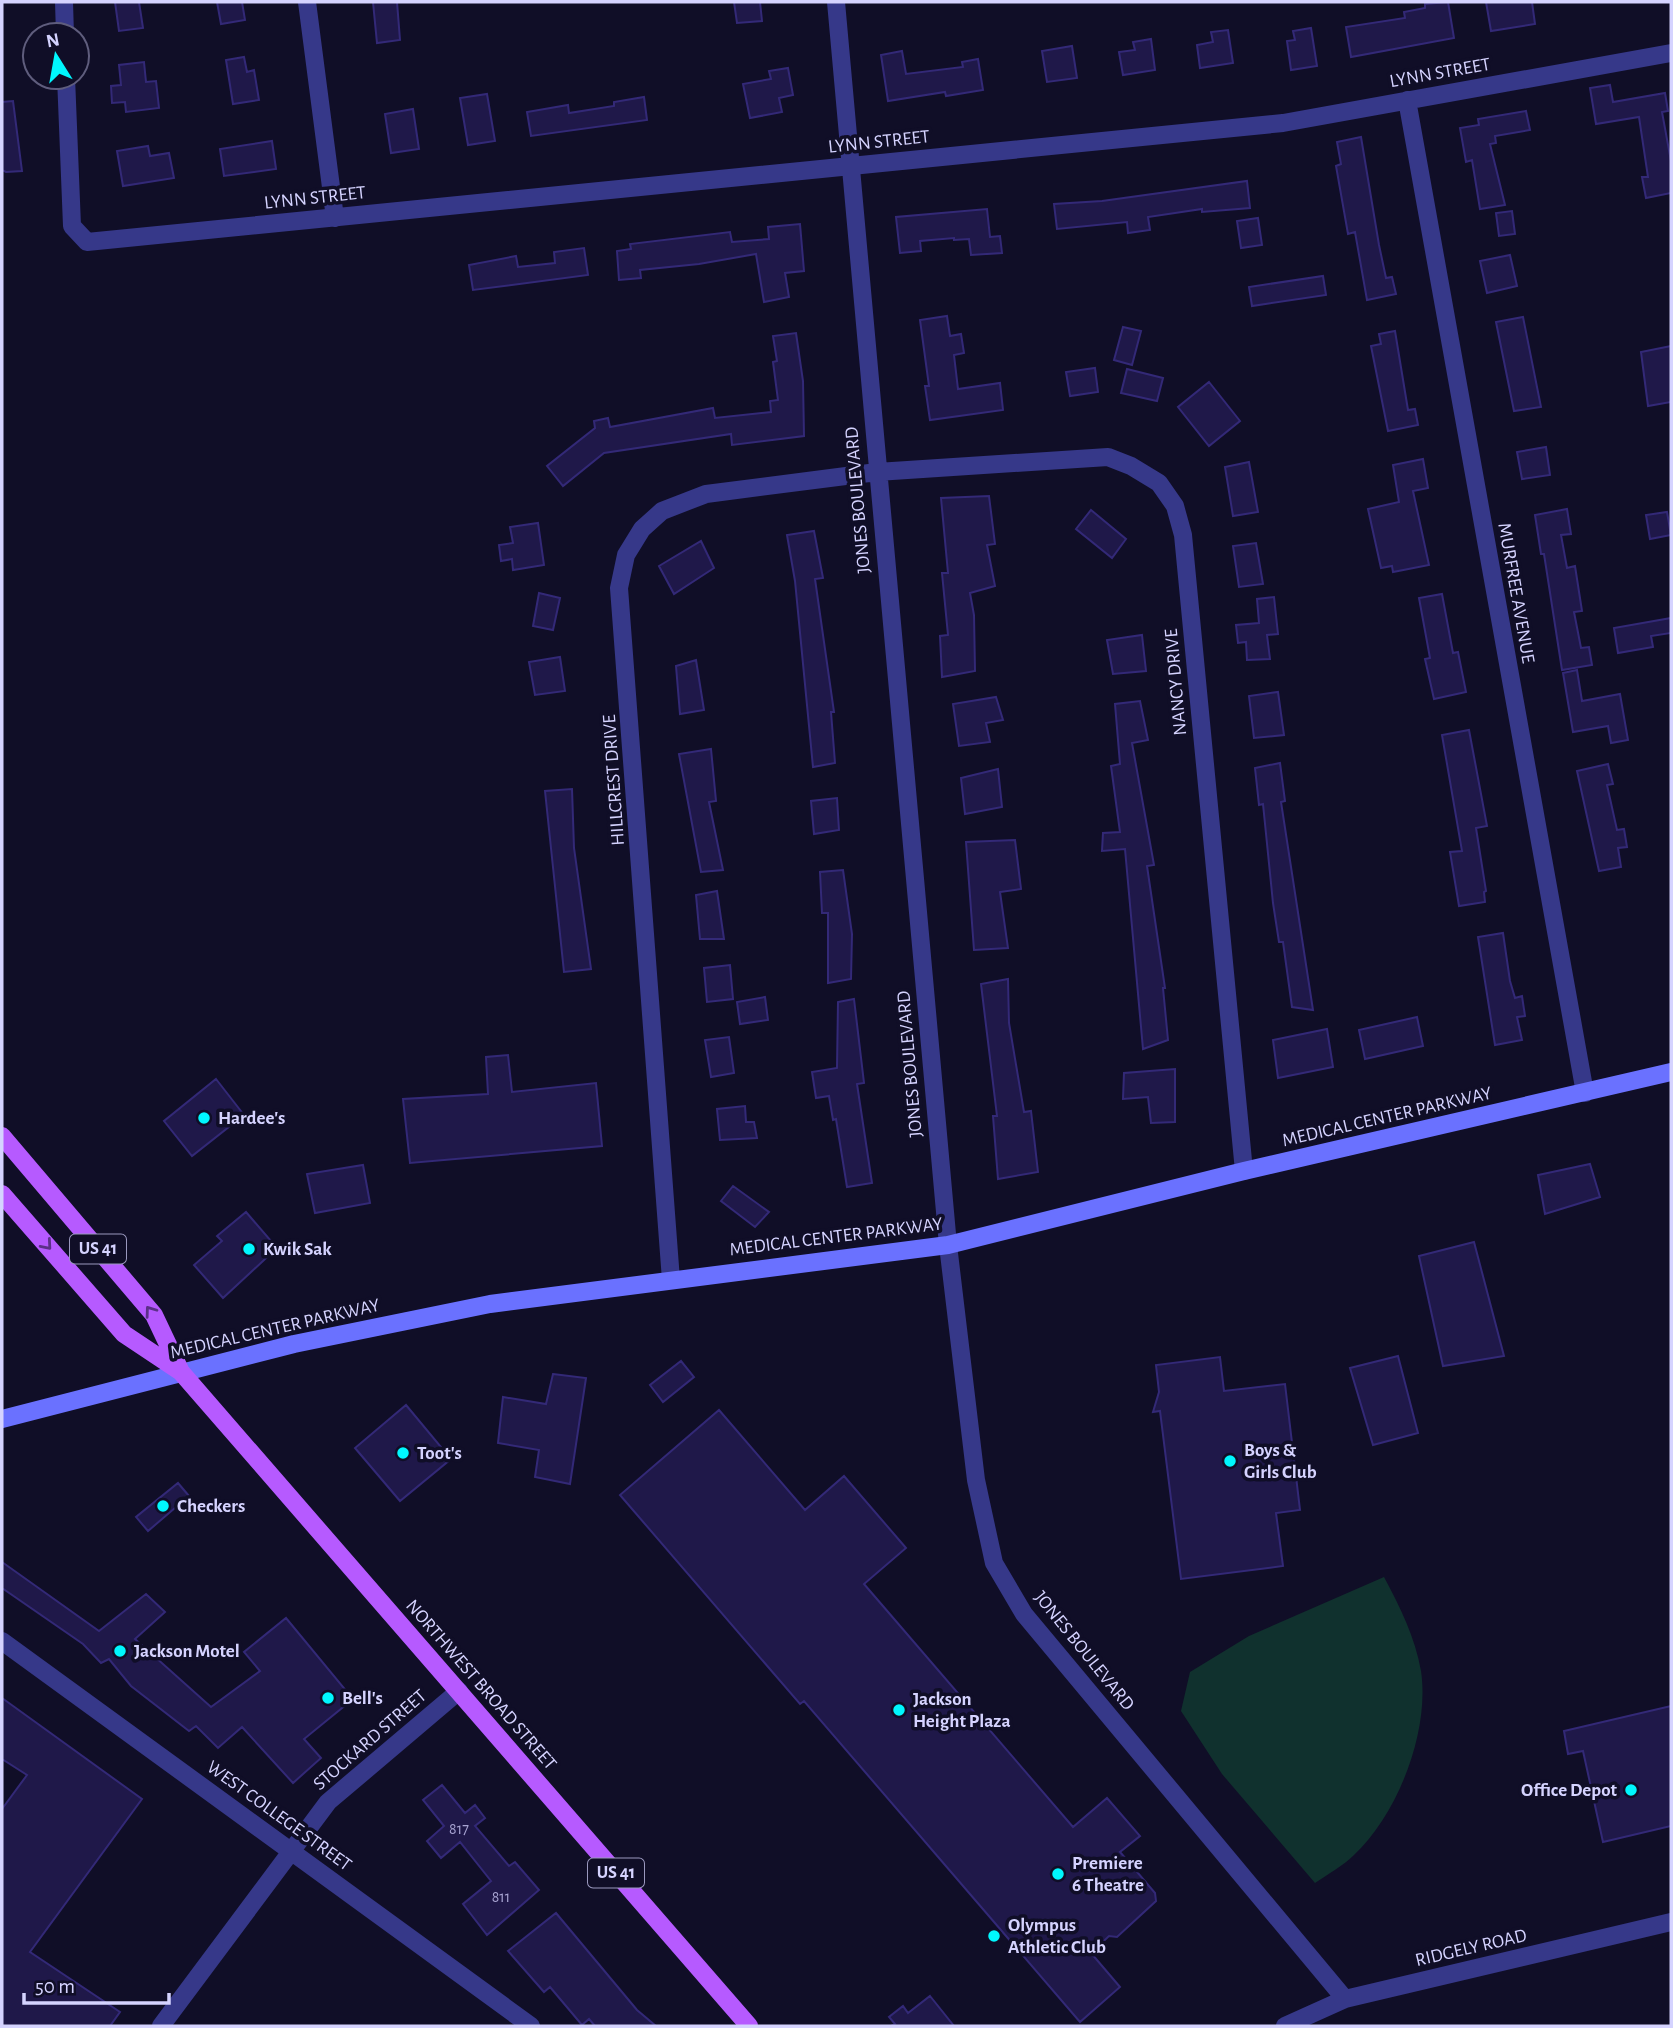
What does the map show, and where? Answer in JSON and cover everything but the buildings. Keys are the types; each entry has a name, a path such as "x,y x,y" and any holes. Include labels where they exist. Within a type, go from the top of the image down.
{"main road":[{"name":"MEDICAL CENTER PARKWAY","path":"2,1419 181,1372 360,1330 490,1304 948,1245 1244,1171 1671,1072"},
{"name":"NORTHWEST BROAD STREET","path":"2,1136 154,1315 181,1372"},
{"name":"NORTHWEST BROAD STREET","path":"2,1194 124,1334 181,1372 749,2026"}],"street":[{"path":"64,2 65,21"},
{"path":"307,2 335,218"},
{"name":"JONES BOULEVARD","path":"836,2 948,1245 976,1480 994,1563 1024,1614 1345,1999"},
{"name":"LYNN STREET","path":"67,91 72,226 88,242 1283,123 1671,53"},
{"name":"MURFREE AVENUE","path":"1407,100 1585,1093"},
{"name":"NANCY DRIVE","path":"877,472 1108,457 1131,466 1159,483 1175,506 1183,535 1244,1171"},
{"name":"HILLCREST DRIVE","path":"671,1280 619,588 626,555 642,529 662,511 706,494 877,472"},
{"name":"WEST COLLEGE STREET","path":"2,1641 531,2026"},
{"name":"STOCKARD STREET","path":"161,2026 328,1802 459,1691"},
{"name":"RIDGELY ROAD","path":"1285,2026 1345,1999 1671,1922"}],"green space":[{"path":"1384,1577 1411,1634 1418,1658 1423,1694 1421,1719 1407,1770 1384,1817 1370,1838 1350,1859 1315,1883 1222,1774 1181,1711 1190,1672 1249,1636"}],"place":[{"name":"Hardee's","path":"204,1118"},
{"name":"Kwik Sak","path":"249,1249"},
{"name":"Toot's","path":"403,1453"},
{"name":"Boys & Girls Club","path":"1230,1461"},
{"name":"Checkers","path":"163,1506"},
{"name":"Jackson Motel","path":"120,1651"},
{"name":"Bell's","path":"328,1698"},
{"name":"Jackson Height Plaza","path":"899,1710"},
{"name":"Office Depot","path":"1631,1790"},
{"name":"Premiere 6 Theatre","path":"1058,1874"},
{"name":"Olympus Athletic Club","path":"994,1936"}]}
